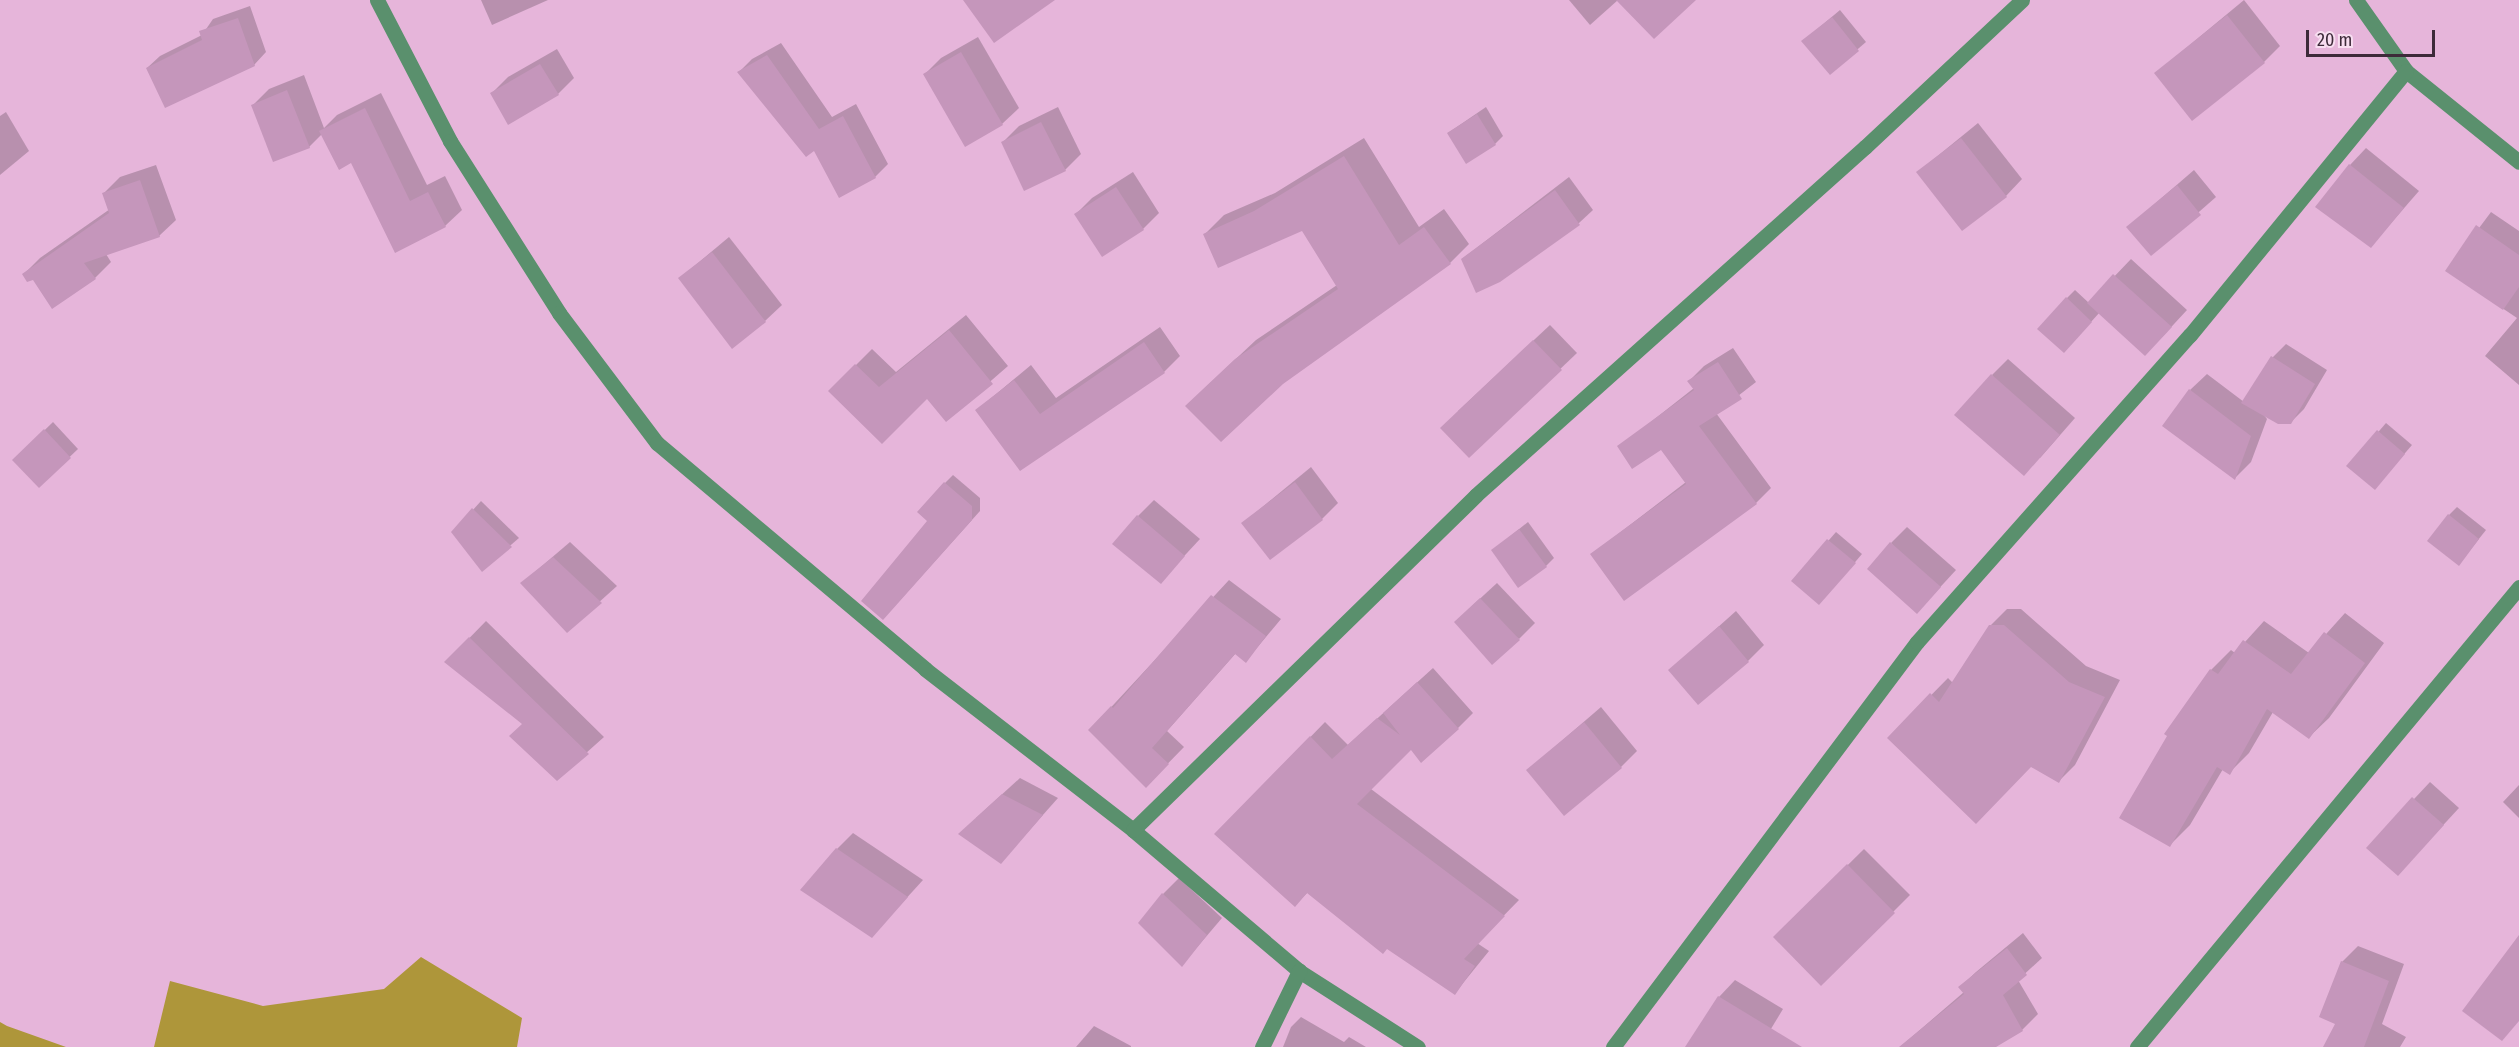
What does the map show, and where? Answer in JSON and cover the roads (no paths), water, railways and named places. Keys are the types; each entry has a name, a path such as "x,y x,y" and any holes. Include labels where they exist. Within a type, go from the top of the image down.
{"street":[{"path":"377,0 450,141 558,313 657,443 925,669 1133,830 1299,971 1418,1047"},
{"path":"1133,830 1476,495 1865,147 2022,0"},
{"path":"2356,0 2406,71 2519,162"},
{"path":"1613,1047 1917,642 2190,335 2406,71"},
{"path":"2137,1047 2519,587"},
{"path":"1262,1047 1299,971"}]}
